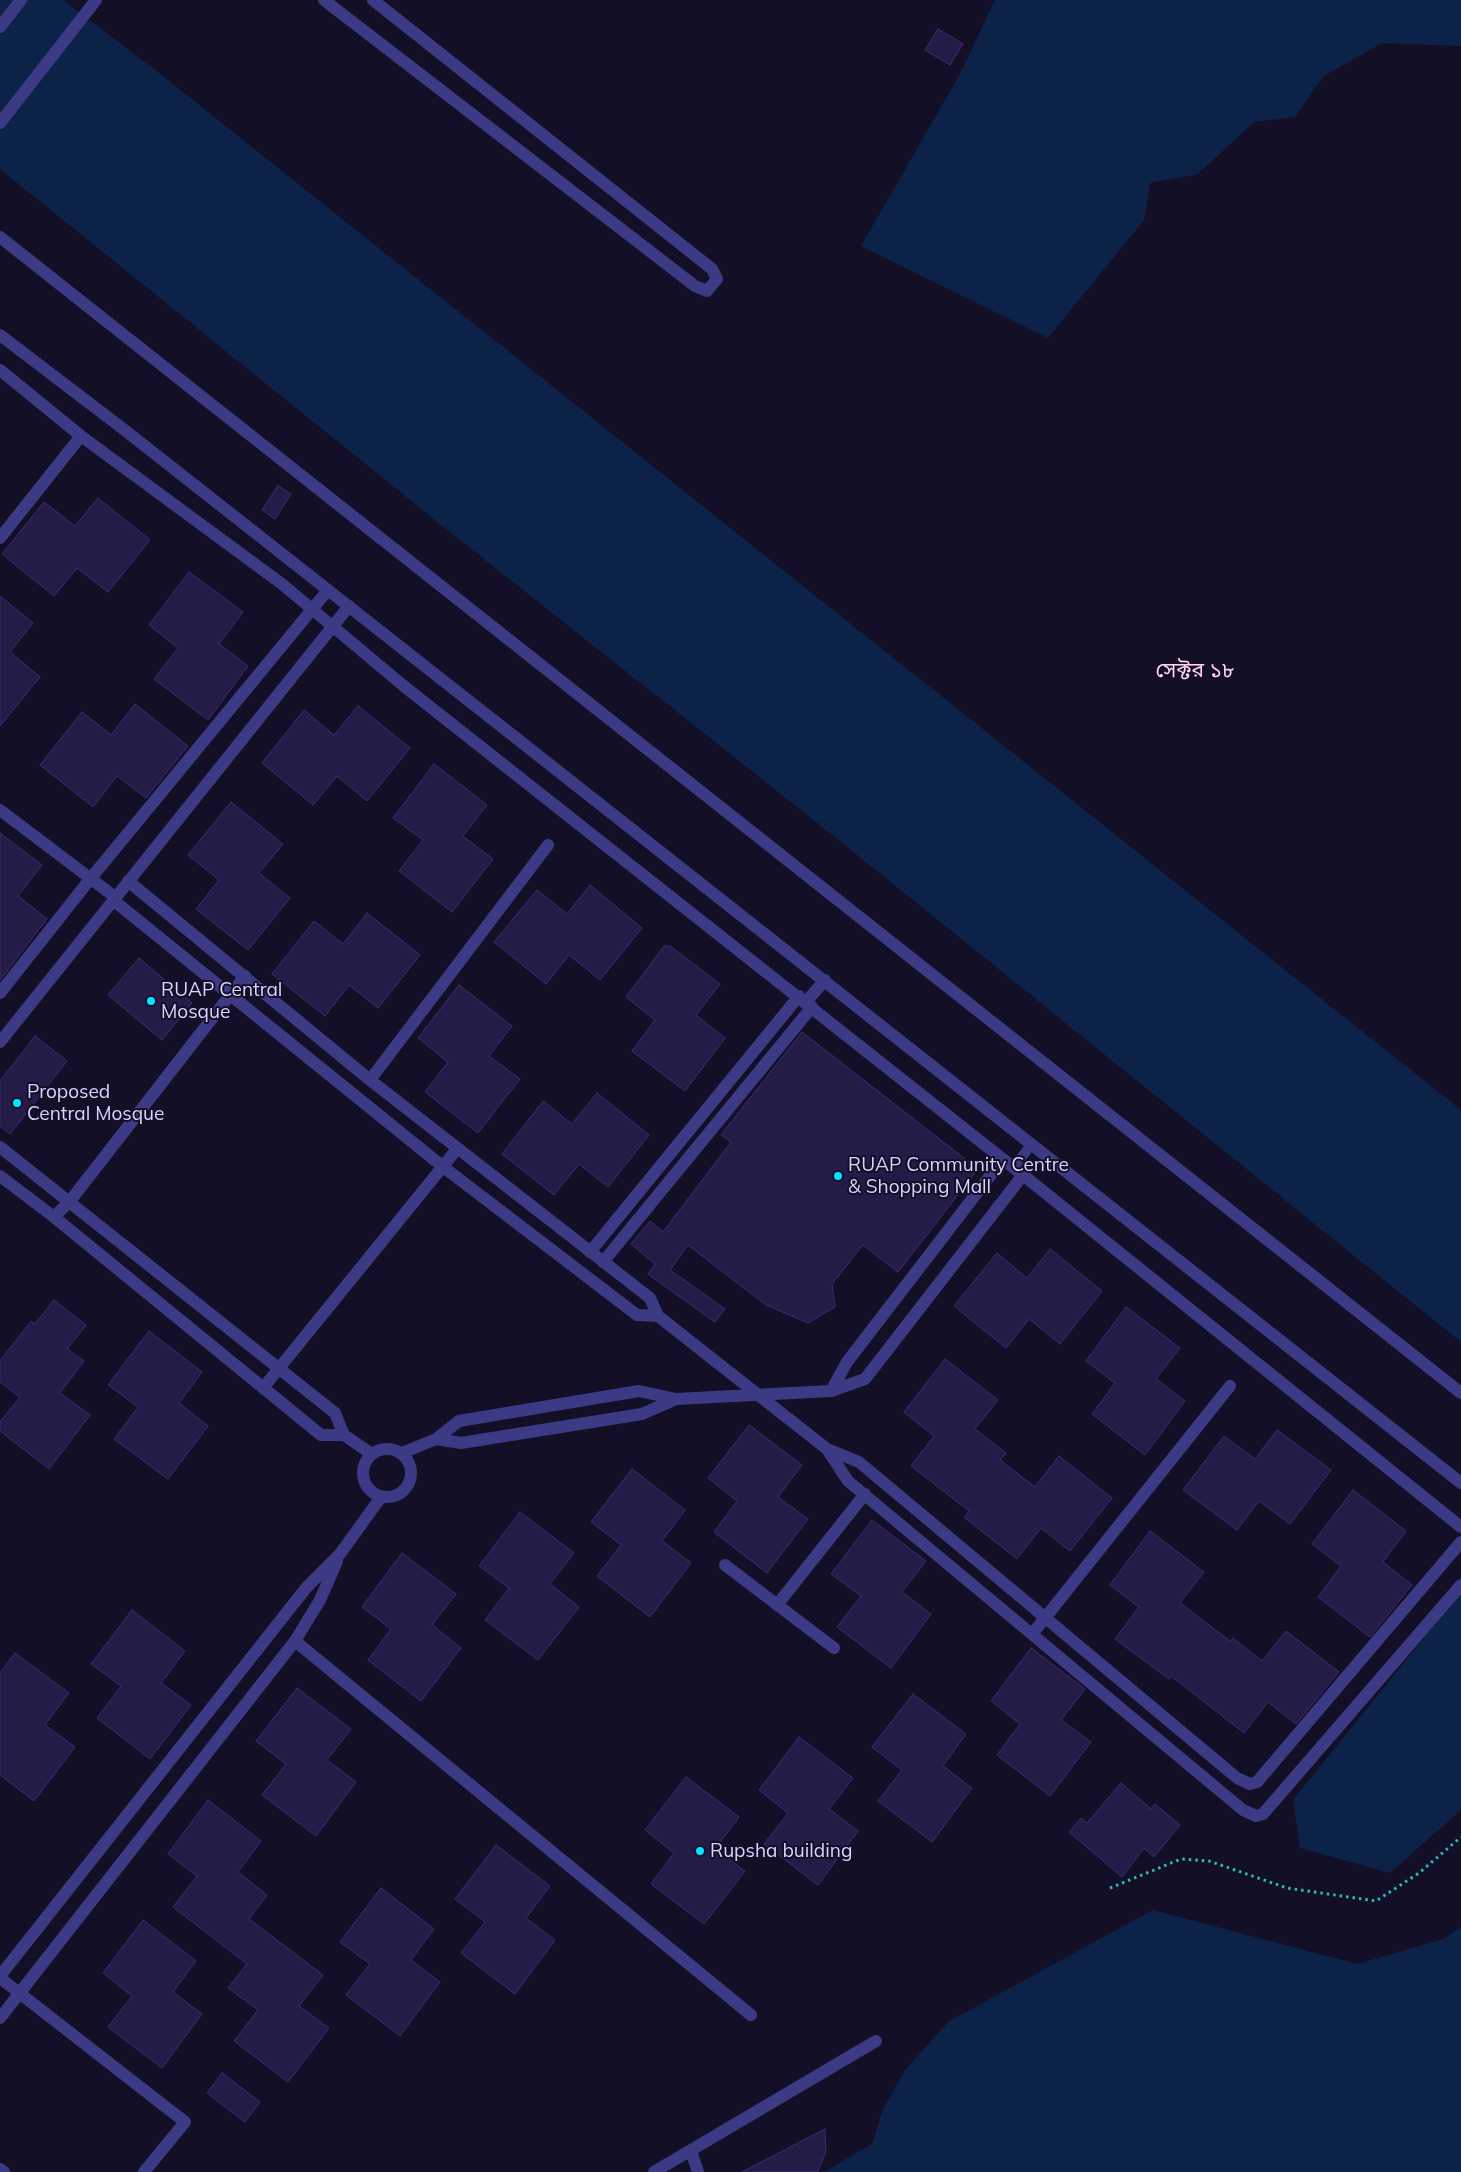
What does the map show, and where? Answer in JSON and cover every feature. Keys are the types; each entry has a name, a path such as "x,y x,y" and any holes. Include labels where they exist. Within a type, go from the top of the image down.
{"street":[{"path":"0,27 21,0"},
{"path":"324,0 695,286 707,291 717,279 712,269 373,0"},
{"path":"0,123 93,4"},
{"path":"0,237 1461,1393"},
{"path":"0,335 825,980 1031,1145 1461,1483"},
{"path":"0,370 81,436 313,609 405,687 806,1002 1461,1527"},
{"path":"0,538 81,436"},
{"path":"0,993 91,878 328,590"},
{"path":"0,1042 349,606"},
{"path":"0,810 91,878 231,995 442,1166 637,1315 658,1316"},
{"path":"370,1080 548,846"},
{"path":"128,881 370,1080 650,1298 658,1316 827,1449 859,1462 1237,1778 1250,1784 1257,1782 1461,1542"},
{"path":"54,1217 70,1201 245,976"},
{"path":"590,1252 825,980"},
{"path":"603,1262 806,1002"},
{"path":"0,1147 336,1414 344,1434 372,1454"},
{"path":"263,1388 457,1149"},
{"path":"832,1390 847,1362 1003,1159"},
{"path":"402,1453 411,1467 410,1484 398,1495 389,1497 381,1496 369,1489 363,1475 366,1461 372,1454 386,1448 402,1453 436,1439 459,1421 639,1391 676,1399 832,1390 865,1379 1018,1171"},
{"path":"0,1176 54,1217 321,1435 344,1434"},
{"path":"1033,1634 1230,1386"},
{"path":"436,1439 461,1443 632,1416 642,1414 676,1399"},
{"path":"827,1449 848,1481 1243,1810 1256,1816 1263,1814 1461,1585"},
{"path":"777,1605 865,1494"},
{"path":"144,2172 185,2122 0,1977 306,1588 340,1554 381,1496"},
{"path":"0,2018 295,1641 320,1600 340,1554"},
{"path":"725,1565 834,1648"},
{"path":"295,1641 752,2015"},
{"path":"654,2172 876,2041"},
{"path":"691,2151 698,2172"},
{"path":"0,2169 4,2172"}],"lane":[{"path":"1018,1171 1031,1145"}],"path":[{"path":"1110,1888 1181,1859 1209,1861 1287,1888 1376,1901 1419,1873 1461,1837"}],"water":[{"path":"0,0 63,0 159,73 1461,1110 1461,1342 825,829 451,533 0,169"},
{"path":"995,0 1461,0 1461,46 1382,43 1324,76 1295,117 1254,122 1198,174 1150,183 1144,220 1048,338 861,246 960,74"},
{"path":"1461,1592 1461,1810 1390,1873 1300,1848 1293,1800"},
{"path":"1153,1910 1357,1964 1444,1939 1461,1927 1461,2172 824,2172 872,2144 883,2109 906,2069 948,2022"}],"building":[{"path":"938,29 963,44 950,65 925,50"},
{"path":"278,486 291,494 275,519 262,510"},
{"path":"98,498 150,540 108,592 77,568 54,596 2,554 44,502 75,526"},
{"path":"189,572 243,612 219,644 248,666 208,720 154,679 178,648 149,625"},
{"path":"0,596 33,623 10,652 40,677 0,726"},
{"path":"135,704 188,746 146,798 117,776 93,807 40,765 82,712 111,735"},
{"path":"358,706 410,748 367,801 337,776 313,805 262,763 304,710 334,735"},
{"path":"434,764 487,805 463,836 493,859 452,912 399,871 423,840 393,818"},
{"path":"231,802 283,844 259,873 290,898 248,950 196,909 219,880 188,855"},
{"path":"0,833 42,865 18,896 47,919 0,980"},
{"path":"590,885 642,928 600,980 569,955 546,984 494,942 537,890 567,914"},
{"path":"367,913 420,955 378,1008 349,985 325,1016 272,974 314,921 343,944"},
{"path":"664,946 670,946 720,984 696,1015 725,1038 685,1091 632,1051 655,1020 626,997"},
{"name":"RUAP Central Mosque","path":"139,958 192,1003 162,1040 108,995"},
{"path":"459,985 512,1026 489,1056 520,1079 478,1133 425,1092 448,1062 418,1038"},
{"path":"802,1032 978,1169 898,1272 863,1245 832,1284 835,1307 808,1323 766,1305 688,1245 670,1270 725,1309 715,1322 648,1274 655,1264 631,1244 650,1221 663,1232 731,1142 721,1135"},
{"name":"Proposed Central Mosque","path":"35,1036 67,1061 10,1134 0,1126 0,1081"},
{"path":"597,1093 649,1135 608,1187 579,1164 554,1195 502,1154 543,1101 572,1124"},
{"path":"1050,1249 1102,1291 1060,1344 1029,1319 1006,1348 954,1306 997,1253 1027,1278"},
{"path":"54,1300 86,1325 67,1349 84,1361 60,1393 90,1415 49,1469 0,1431 0,1422 20,1397 0,1382 0,1361 31,1321 35,1324"},
{"path":"1126,1307 1180,1348 1156,1379 1185,1401 1145,1455 1092,1414 1115,1383 1086,1361"},
{"path":"149,1331 202,1372 179,1403 208,1426 168,1479 114,1439 138,1407 108,1385"},
{"path":"945,1359 998,1400 975,1429 1006,1453 1000,1460 1035,1487 1059,1456 1112,1498 1070,1551 1041,1528 1017,1559 964,1517 969,1511 911,1466 934,1436 904,1412"},
{"path":"749,1425 802,1465 778,1497 808,1519 767,1573 714,1532 737,1501 708,1478"},
{"path":"1277,1430 1331,1470 1290,1524 1259,1501 1237,1530 1183,1490 1224,1436 1255,1459"},
{"path":"632,1469 685,1510 662,1541 691,1563 650,1617 597,1576 621,1545 591,1522"},
{"path":"1353,1490 1406,1531 1383,1562 1412,1585 1370,1637 1318,1597 1341,1566 1312,1544"},
{"path":"520,1512 574,1553 550,1584 579,1607 538,1660 485,1620 509,1588 479,1566"},
{"path":"872,1520 926,1561 902,1592 931,1614 891,1668 837,1627 861,1596 831,1574"},
{"path":"1150,1531 1204,1572 1180,1603 1230,1641 1233,1638 1262,1661 1286,1631 1339,1672 1296,1724 1268,1702 1244,1733 1171,1676 1169,1679 1115,1639 1139,1607 1110,1585"},
{"path":"402,1553 456,1594 432,1625 461,1648 421,1701 368,1660 391,1629 362,1607"},
{"path":"132,1610 185,1651 161,1683 191,1705 150,1759 97,1718 121,1686 91,1664"},
{"path":"1031,1648 1085,1689 1061,1720 1091,1742 1050,1796 997,1755 1020,1724 991,1701"},
{"path":"15,1653 69,1693 45,1725 75,1747 34,1801 0,1775 0,1673"},
{"path":"297,1688 351,1729 327,1760 356,1782 316,1836 262,1795 286,1764 256,1741"},
{"path":"913,1694 966,1734 943,1766 972,1788 932,1842 878,1801 902,1770 872,1747"},
{"path":"799,1737 853,1778 829,1809 858,1831 818,1885 764,1844 788,1813 759,1790"},
{"name":"Rupsha building","path":"686,1777 739,1817 715,1849 745,1871 704,1924 651,1884 674,1853 645,1830"},
{"path":"1121,1783 1151,1809 1155,1804 1180,1825 1154,1857 1144,1848 1122,1877 1069,1832 1081,1818 1087,1823"},
{"path":"208,1800 261,1841 238,1872 267,1895 249,1919 323,1975 299,2006 329,2028 288,2082 234,2041 258,2010 228,1988 247,1964 173,1907 197,1876 168,1854"},
{"path":"496,1845 550,1886 526,1918 555,1940 515,1994 461,1953 485,1922 455,1899"},
{"path":"381,1888 434,1929 411,1960 440,1982 400,2036 346,1995 370,1964 340,1942"},
{"path":"143,1920 196,1961 173,1992 202,2014 162,2068 108,2027 132,1996 103,1973"},
{"path":"222,2073 260,2102 245,2122 207,2093"},
{"path":"825,2129 826,2151 818,2172 742,2172"}],"place":[{"name":"RUAP Central Mosque","path":"151,1001"},
{"name":"Proposed Central Mosque","path":"17,1103"},
{"name":"RUAP Community Centre & Shopping Mall","path":"838,1176"},
{"name":"Rupsha building","path":"700,1851"}],"district":[{"name":"সেক্টর ১৮","path":"1195,671"}]}
